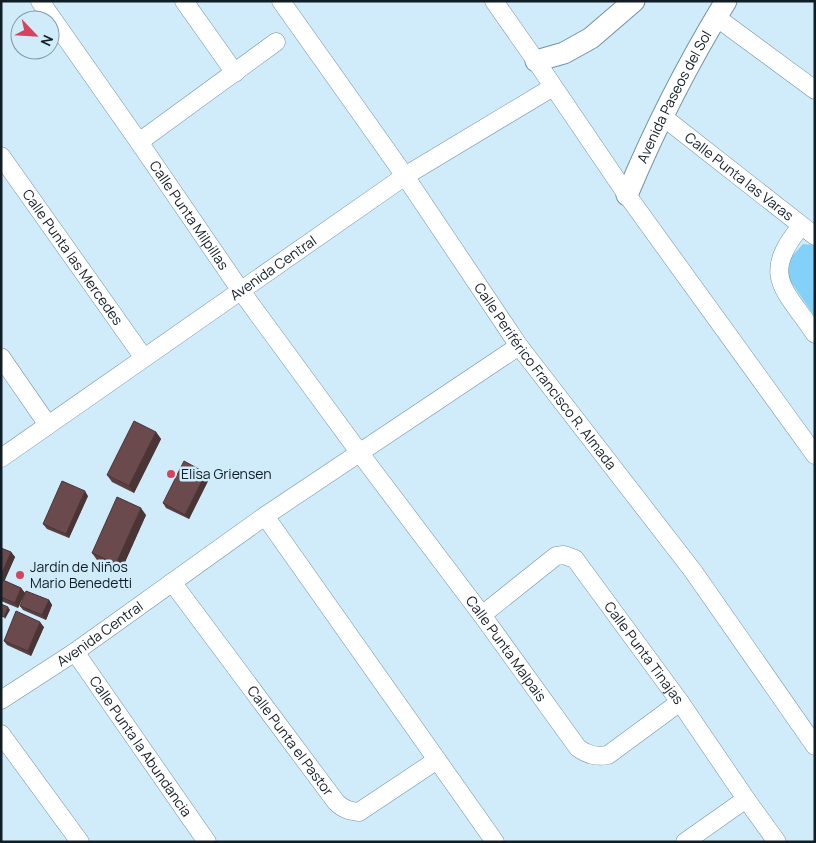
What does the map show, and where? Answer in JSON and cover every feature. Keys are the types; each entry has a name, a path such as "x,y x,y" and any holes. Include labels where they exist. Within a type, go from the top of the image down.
{"street":[{"name":"Calle Punta Milpillas","path":"40,1 241,291 359,452"},
{"path":"184,1 235,73"},
{"name":"Calle Periférico Francisco R. Almada","path":"281,1 405,176 519,346 693,571 815,746"},
{"path":"494,1 627,195 815,455"},
{"path":"536,61 564,53 591,38 634,1"},
{"path":"721,9 815,90"},
{"name":"Avenida Paseos del Sol","path":"627,195 662,116 721,9"},
{"path":"139,142 276,42"},
{"name":"Avenida Central","path":"1,458 405,176 553,87"},
{"name":"Calle Punta las Varas","path":"662,116 808,231"},
{"name":"Calle Punta las Mercedes","path":"1,156 144,358"},
{"path":"808,231 790,240 782,255 778,269 783,287 815,334"},
{"name":"Avenida Central","path":"1,700 75,652 265,516 519,346"},
{"path":"1,357 48,426"},
{"name":"Calle Punta Malpais","path":"359,452 482,615 578,748 586,754 596,757 608,755 680,702"},
{"path":"265,516 495,842"},
{"name":"Calle Punta Tinajas","path":"482,615 556,556 571,556 576,559 680,702 777,842"},
{"name":"Calle Punta el Pastor","path":"172,582 342,808 350,812 359,812 437,760"},
{"name":"Calle Punta la Abundancia","path":"75,652 207,842"},
{"path":"1,734 80,842"},
{"path":"685,842 746,799"}],"shaded area":[{"path":"803,244 815,245 815,317 785,273 784,265"}],"building":[{"path":"134,421 156,432 129,486 107,475"},
{"path":"184,461 206,473 185,515 163,503"},
{"path":"62,481 85,491 66,534 43,524"},
{"path":"117,497 141,508 116,564 92,553"},
{"path":"1,548 11,552 1,576"},
{"path":"3,580 21,588 15,603 1,597"},
{"path":"26,591 49,600 42,615 20,606"},
{"path":"1,604 8,607 4,617 1,616"},
{"path":"16,611 40,622 28,651 4,641"}],"place":[{"name":"Elisa Griensen","path":"171,474"},
{"name":"Jardín de Niños Mario Benedetti","path":"20,575"}]}
